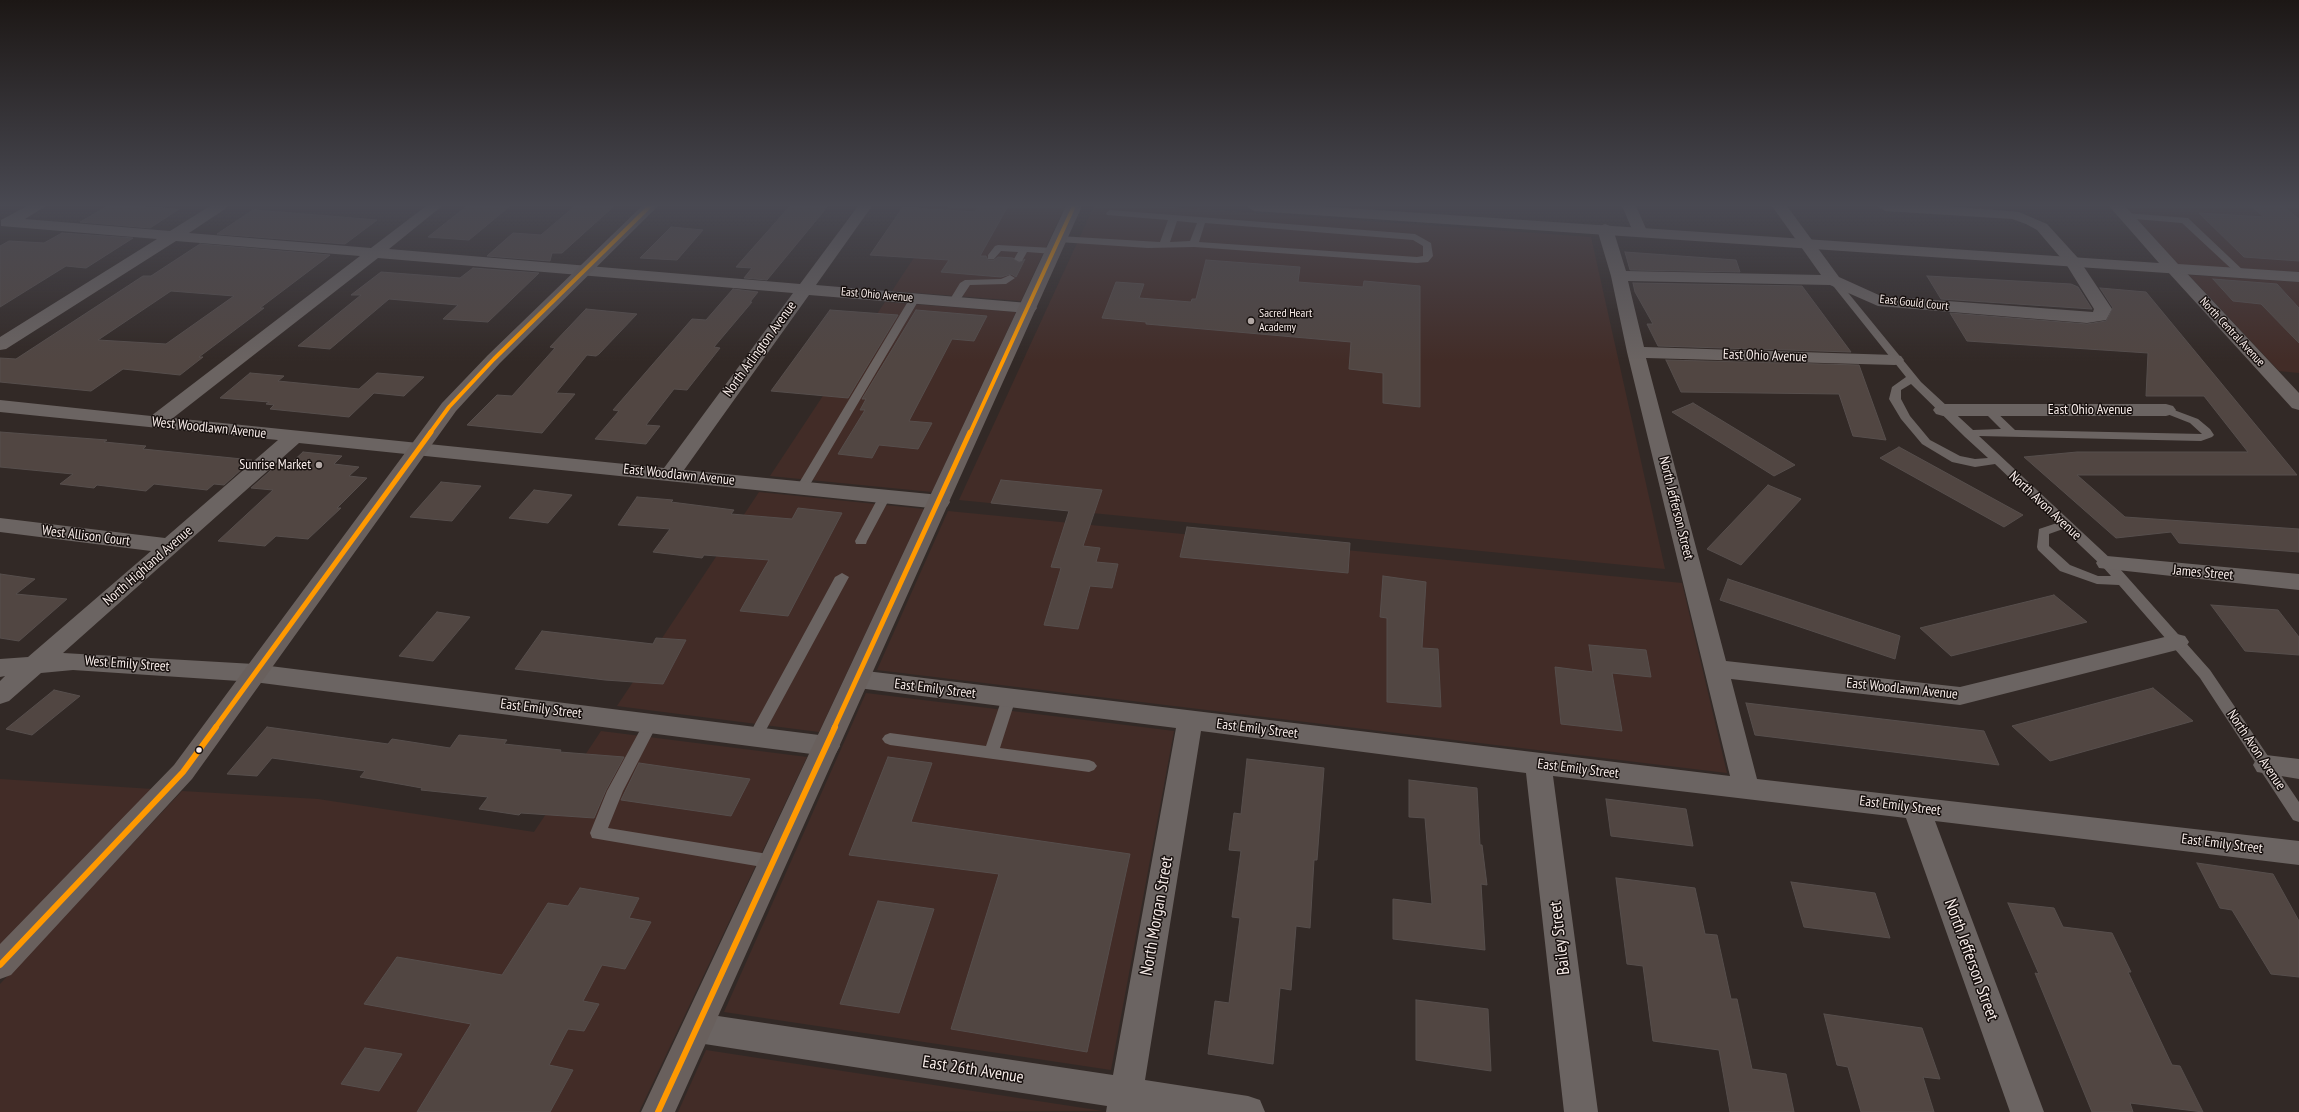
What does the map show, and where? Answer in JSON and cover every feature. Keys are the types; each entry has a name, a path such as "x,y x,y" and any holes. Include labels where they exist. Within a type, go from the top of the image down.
{"main road":[{"path":"0,965 183,772 449,407 597,258"},
{"path":"658,1112 940,502 1050,258"}],"street":[{"path":"0,345 138,258"},
{"path":"155,422 369,258"},
{"name":"East Ohio Avenue","path":"432,258 1028,308"},
{"name":"North Arlington Avenue","path":"670,474 827,258"},
{"name":"North Jefferson Street","path":"1614,258 1746,788"},
{"name":"North Avon Avenue","path":"1818,258 1833,280"},
{"path":"2029,258 2299,277"},
{"path":"2069,258 2072,261"},
{"name":"North Central Avenue","path":"2164,258 2299,404"},
{"name":"East Gould Court","path":"1619,276 1833,280 1878,301 2087,318 2100,316 2103,309 2072,261"},
{"name":"East Ohio Avenue","path":"1636,352 1895,360"},
{"path":"2273,376 2299,379"},
{"name":"West Woodlawn Avenue","path":"0,406 419,449"},
{"name":"East Ohio Avenue","path":"1943,410 2166,410"},
{"name":"North Highland Avenue","path":"0,695 295,436"},
{"name":"East Woodlawn Avenue","path":"419,449 940,502"},
{"name":"West Allison Court","path":"0,525 171,546"},
{"name":"James Street","path":"2107,564 2299,582"},
{"name":"East Woodlawn Avenue","path":"1717,669 1960,696 2177,642"},
{"name":"West Emily Street","path":"0,668 73,661 254,673"},
{"name":"East Emily Street","path":"254,673 827,746"},
{"name":"East Emily Street","path":"858,679 1538,764 2299,853"},
{"name":"North Morgan Street","path":"1124,1103 1190,721"},
{"name":"Bailey Street","path":"1538,764 1581,1112"},
{"path":"2266,765 2299,769"},
{"name":"North Jefferson Street","path":"1916,808 2027,1112"},
{"name":"East 26th Avenue","path":"698,1028 1124,1103 1248,1112"}],"lane":[{"path":"1388,258 1417,260 1425,260 1427,258"},
{"path":"2225,258 2241,273"},
{"path":"954,302 964,285 968,282 980,278 1003,282 1010,278"},
{"name":"North Avon Avenue","path":"1833,280 1895,360 1943,410 2107,564 2205,674 2299,815"},
{"path":"802,488 915,298"},
{"path":"1912,378 1896,389 1895,399 1905,417 1926,442 1956,459 1975,463 1996,460"},
{"path":"1970,435 1979,432 2201,438 2208,435 2206,431 2194,420 2166,410"},
{"path":"1989,411 2012,433"},
{"path":"861,541 886,496"},
{"path":"2065,524 2043,532 2043,547 2065,568 2097,580 2122,581"},
{"path":"755,737 842,577"},
{"path":"991,753 1009,698"},
{"path":"651,723 615,791 598,833 774,862"},
{"path":"890,739 1089,766"}],"shaded area":[{"path":"914,258 1041,258 1021,301 892,291"},
{"path":"1070,258 1596,258 1665,569 959,500"},
{"path":"2172,258 2299,258 2299,272 2179,265"},
{"path":"2189,275 2299,282 2299,373 2279,371"},
{"path":"885,302 1016,312 932,492 770,476"},
{"path":"759,492 924,509 819,732 617,706"},
{"path":"948,511 1682,583 1727,773 877,670"},
{"path":"866,693 1174,731 1111,1070 724,1012"},
{"path":"601,731 807,757 639,1112 0,1112 0,984 182,791 318,799 534,832"},
{"path":"0,779 152,789 0,947"},
{"path":"706,1050 1103,1111 678,1112"}],"building":[{"path":"0,258 102,258 86,268 66,266 0,307"},
{"path":"179,258 326,258 260,308 264,308 199,357 203,357 180,375 123,369 91,391 0,382 0,358 16,359 143,276 151,276","holes":["171,291 234,296 166,344 98,340"]},
{"path":"511,258 551,258 550,261"},
{"path":"640,258 679,258 677,260"},
{"path":"744,258 785,258 767,280 744,278 752,268 736,267"},
{"path":"916,258 987,258 988,260 994,260 997,258 1011,258 1019,263 1025,259 1016,277 1011,274 1001,277 941,272 949,260"},
{"path":"1627,258 1707,258 1736,260 1740,272 1630,270"},
{"path":"2256,258 2299,258 2299,261"},
{"path":"1206,260 1300,267 1298,282 1363,287 1364,281 1420,286 1420,407 1383,403 1383,373 1349,369 1351,342 1146,324 1146,322 1102,318 1116,282 1144,284 1139,298 1191,302 1192,299 1196,299"},
{"path":"473,268 539,273 488,322 443,319 458,305 389,299 330,349 298,346 361,295 351,295 381,272 460,278"},
{"path":"1927,276 2071,284 2078,287 2092,309 1941,299"},
{"path":"2213,279 2277,284 2299,308 2299,343 2261,304 2233,301"},
{"path":"1633,283 1802,286 1851,352 1658,346 1647,324 1653,324 1635,292"},
{"path":"2100,288 2146,292 2297,475 2077,475 2125,517 2299,529 2299,552 2179,543 2171,532 2116,538 2024,457 2077,452 2248,452 2204,396 2146,396 2148,353 1967,341 1950,313 2087,324 2106,321 2113,308"},
{"path":"733,289 758,292 750,302 752,302 714,347 720,348 687,390 674,389 646,425 660,426 646,444 595,439 619,411 613,410 692,319 706,320"},
{"path":"586,309 637,314 599,354 596,356 587,355 556,393 575,394 542,433 467,425 497,395 512,396 555,348 550,347"},
{"path":"830,310 898,315 848,398 771,391"},
{"path":"916,310 987,316 974,341 952,339 909,421 932,423 918,449 879,445 872,458 838,454 865,410 860,410 866,399 862,399"},
{"path":"1666,360 1859,365 1886,440 1853,436 1839,394 1681,392"},
{"path":"250,373 284,376 278,381 359,389 377,373 424,377 404,396 374,393 349,417 270,409 274,405 266,404 269,402 220,398"},
{"path":"1693,403 1795,465 1774,476 1672,412"},
{"path":"0,432 107,440 104,442 146,446 143,449 252,460 224,485 214,484 207,490 154,484 146,491 97,485 94,488 60,484 73,474 0,467"},
{"path":"1899,447 2023,515 2004,527 1880,458"},
{"path":"303,452 342,456 334,464 359,467 349,476 367,478 337,508 341,508 308,539 276,536 265,546 218,541 273,490 251,488 279,463 290,464"},
{"path":"1001,480 1102,490 1083,546 1100,548 1096,562 1118,564 1112,588 1090,586 1078,629 1044,625 1061,568 1051,567 1069,511 991,503"},
{"path":"441,482 481,486 452,521 410,517"},
{"path":"1768,485 1801,499 1741,565 1707,549"},
{"path":"534,490 572,495 548,523 509,518"},
{"path":"637,497 673,500 671,502 734,510 731,514 792,519 798,508 842,513 788,616 740,611 769,560 704,555 702,558 653,552 670,529 618,525"},
{"path":"1187,527 1350,543 1348,573 1180,557"},
{"path":"0,574 35,579 16,594 67,599 19,641 0,638"},
{"path":"1383,576 1426,582 1422,648 1438,649 1441,707 1387,702 1387,618 1380,617"},
{"path":"1728,579 1900,636 1895,659 1720,600"},
{"path":"2054,595 2087,622 1951,656 1920,628"},
{"path":"2211,605 2278,610 2299,637 2299,655 2245,651"},
{"path":"437,612 470,617 433,661 399,656"},
{"path":"542,631 653,644 656,638 686,640 663,684 605,680 515,669"},
{"path":"1589,645 1646,650 1651,677 1612,673 1622,731 1561,724 1555,667 1593,672"},
{"path":"2153,688 2193,721 2050,761 2012,726"},
{"path":"54,690 80,696 32,735 6,729"},
{"path":"1746,703 1984,731 1999,765 1755,735"},
{"path":"267,727 388,744 392,739 450,748 459,735 507,740 504,744 561,750 560,752 624,757 606,790 594,818 521,813 519,815 479,809 488,797 421,790 422,788 360,777 365,771 272,758 257,776 227,774"},
{"path":"888,757 932,763 911,822 1130,854 1087,1052 951,1029 999,874 849,855"},
{"path":"1247,759 1324,768 1317,860 1314,860 1310,928 1296,926 1291,990 1280,988 1273,1064 1208,1054 1215,1001 1229,1003 1240,918 1232,917 1241,851 1229,850 1234,813 1241,814"},
{"path":"639,763 750,779 731,816 621,800"},
{"path":"1409,780 1477,788 1480,845 1482,845 1487,885 1481,884 1485,950 1393,939 1393,899 1432,904 1425,818 1409,817"},
{"path":"1606,799 1686,809 1693,846 1611,836"},
{"path":"2197,863 2273,874 2299,921 2299,977 2271,974 2232,910 2220,908"},
{"path":"1616,878 1695,888 1705,934 1717,935 1731,999 1737,999 1752,1069 1786,1074 1794,1112 1730,1112 1719,1050 1653,1041 1643,966 1627,964"},
{"path":"1791,882 1875,893 1890,938 1804,927"},
{"path":"580,888 639,898 629,918 651,922 625,969 602,965 583,1001 599,1004 584,1031 568,1029 549,1065 573,1070 550,1112 417,1112 471,1024 364,1004 397,957 502,975 548,903 568,906"},
{"path":"878,901 934,909 899,1013 840,1004"},
{"path":"2008,903 2054,908 2063,927 2112,933 2131,972 2128,972 2172,1065 2180,1066 2203,1112 2130,1103 2133,1112 2092,1112 2035,973 2039,974"},
{"path":"1416,1000 1488,1009 1491,1071 1416,1060"},
{"path":"1824,1014 1922,1028 1940,1079 1923,1077 1934,1112 1861,1112 1848,1067 1837,1065"},
{"path":"365,1048 402,1054 379,1091 341,1084"}],"transit line":[{"path":"0,965 183,772 449,407 494,359 597,258"},
{"path":"658,1112 1050,258"}],"place":[{"name":"Sacred Heart Academy","path":"1251,321"},
{"name":"Sunrise Market","path":"319,465"}]}
